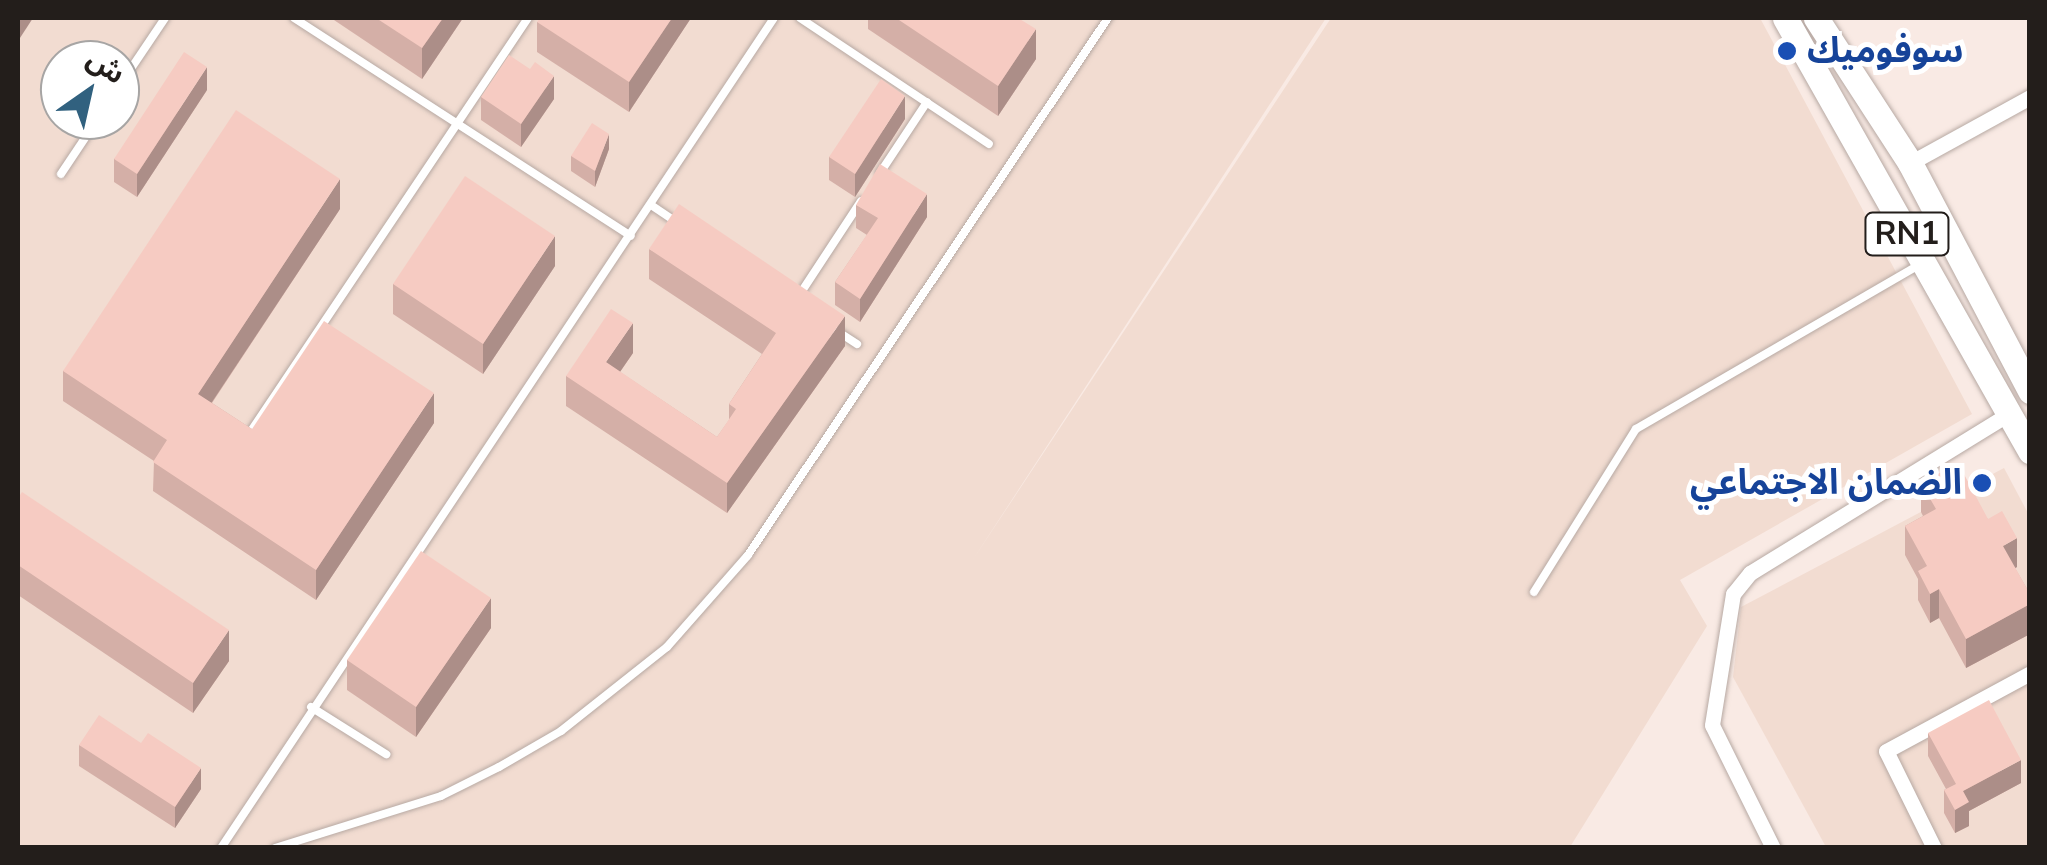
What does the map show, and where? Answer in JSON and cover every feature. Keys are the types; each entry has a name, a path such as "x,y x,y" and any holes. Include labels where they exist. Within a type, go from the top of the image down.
{"main road":[{"name":"RN1","path":"1785,18 2030,451"},
{"name":"RN1","path":"1816,18 1910,164 2030,391"}],"street":[{"path":"1910,164 2030,97"},
{"path":"1773,848 1712,724 1733,594 1750,573 2008,414"},
{"path":"1934,848 1886,751 2030,672"}],"lane":[{"path":"140,55 165,18"},
{"path":"294,18 630,236"},
{"path":"247,436 528,18"},
{"path":"221,848 311,707 774,18"},
{"path":"800,18 989,144"},
{"path":"275,848 442,796 499,768 561,731 667,648 748,555 1108,18"},
{"path":"810,312 794,302 927,102"},
{"path":"62,174 84,140"},
{"path":"651,205 683,227"},
{"path":"1534,592 1636,429 1923,263"},
{"path":"826,323 857,344"},
{"path":"311,707 386,754"}],"shaded area":[{"path":"18,18 1326,18 972,561 1331,18 1760,18 1972,414 1680,580 1707,626 1570,847 18,847"},
{"path":"2004,468 2029,515 2029,847 1826,847 1733,677 1741,607"}],"building":[{"path":"376,18 443,18 422,48"},
{"path":"540,18 672,18 629,82 537,22"},
{"path":"896,18 1018,18 1036,29 998,86"},
{"path":"184,52 207,67 137,174 114,159 126,140 140,140 140,119"},
{"path":"509,55 530,69 535,62 554,76 521,124 481,97"},
{"path":"881,79 905,96 855,174 829,157"},
{"path":"236,110 340,179 198,394 252,429 324,321 434,393 316,570 153,462 167,440 63,371"},
{"path":"592,123 609,134 595,171 571,156"},
{"path":"880,164 927,194 860,299 835,282 878,218 856,205"},
{"path":"465,176 555,236 483,344 393,284"},
{"path":"679,204 845,316 727,483 566,376 611,309 633,323 606,362 717,437 736,409 729,404 776,333 649,249"},
{"path":"1958,463 1988,519 2002,511 2017,538 2003,546 2030,594 2030,604 1966,639 1939,589 1930,594 1918,571 1927,566 1905,526 1936,509 1921,483"},
{"path":"22,492 229,630 193,683 18,565 18,498"},
{"path":"421,551 491,598 416,707 347,660"},
{"path":"1989,700 2021,760 1963,791 1969,802 1955,810 1944,790 1956,784 1928,733"},
{"path":"99,715 141,743 148,733 201,768 175,807 79,745"}],"place":[{"name":"سوفوميك","path":"1787,51"},
{"name":"الضمان الاجتماعي","path":"1982,483"}]}
